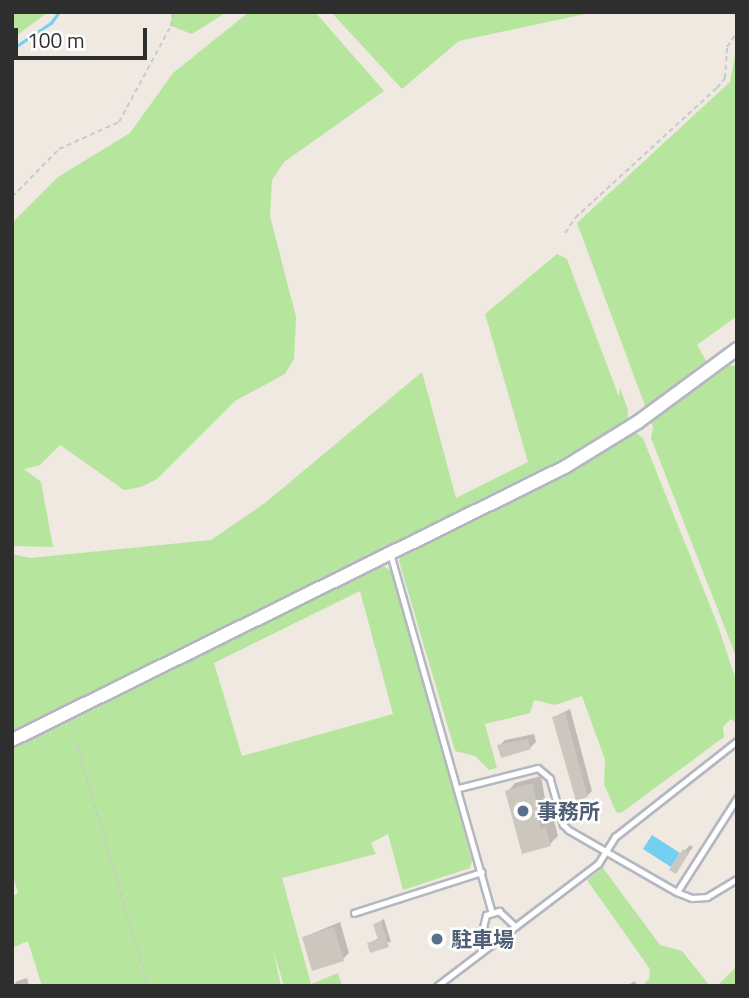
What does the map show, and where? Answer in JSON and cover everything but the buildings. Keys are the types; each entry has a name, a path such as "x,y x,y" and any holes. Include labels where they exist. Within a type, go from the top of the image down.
{"street":[{"path":"12,740 584,456 737,349"}],"lane":[{"path":"390,554 459,788 492,912"},
{"path":"436,986 598,864 615,837 737,741"},
{"path":"459,788 538,768 550,778 563,824 677,892 692,898 707,897 737,879"},
{"path":"677,892 737,798"},
{"path":"354,913 482,872"},
{"path":"492,912 503,913 515,926"},
{"path":"492,912 483,923 493,943"}],"path":[{"path":"12,197 59,149 119,122 171,26 173,12"},
{"path":"565,233 575,218 717,88 725,78 727,47 737,32"},
{"path":"77,746 148,986"}],"green space":[{"path":"12,12 48,12 12,39"},
{"path":"172,12 227,12 192,34 171,26"},
{"path":"249,12 315,12 384,91 284,162 272,180 270,216 296,317 294,359 285,374 235,401 157,479 141,487 124,490 60,445 40,465 24,469 41,482 53,547 12,546 12,223 58,177 130,133 173,73"},
{"path":"331,12 594,12 459,41 402,89"},
{"path":"737,45 737,316 697,345 708,364 737,366 737,659 651,438 653,427 577,223 730,82"},
{"path":"557,254 567,259 619,397 620,388 628,410 628,421 566,461 12,735 12,554 30,558 211,540 265,503 422,372 456,498 528,462 485,314"},
{"path":"633,431 643,438 717,623 737,683 737,723 731,719 723,727 724,737 621,813 616,812 604,784 605,760 582,696 555,705 534,700 530,713 485,724 497,768 489,770 475,756 455,751 399,561 404,551"},
{"path":"380,564 393,572 472,861 470,868 403,890 388,834 371,843 376,854 282,878 311,984 338,973 342,986 284,986 273,950 281,986 42,986 28,941 12,948 12,896 18,893 12,873 12,745","holes":["360,591 393,714 242,756 214,663"]},
{"path":"603,868 660,945 682,951 710,986 642,986 649,979 650,969 587,880"},
{"path":"737,966 737,986 717,986"}],"water":[{"path":"652,835 680,853 671,867 643,849"}],"waterway":[{"path":"12,49 51,23 59,12"}],"place":[{"name":"事務所","path":"523,811"},
{"name":"駐車場","path":"437,939"}]}
